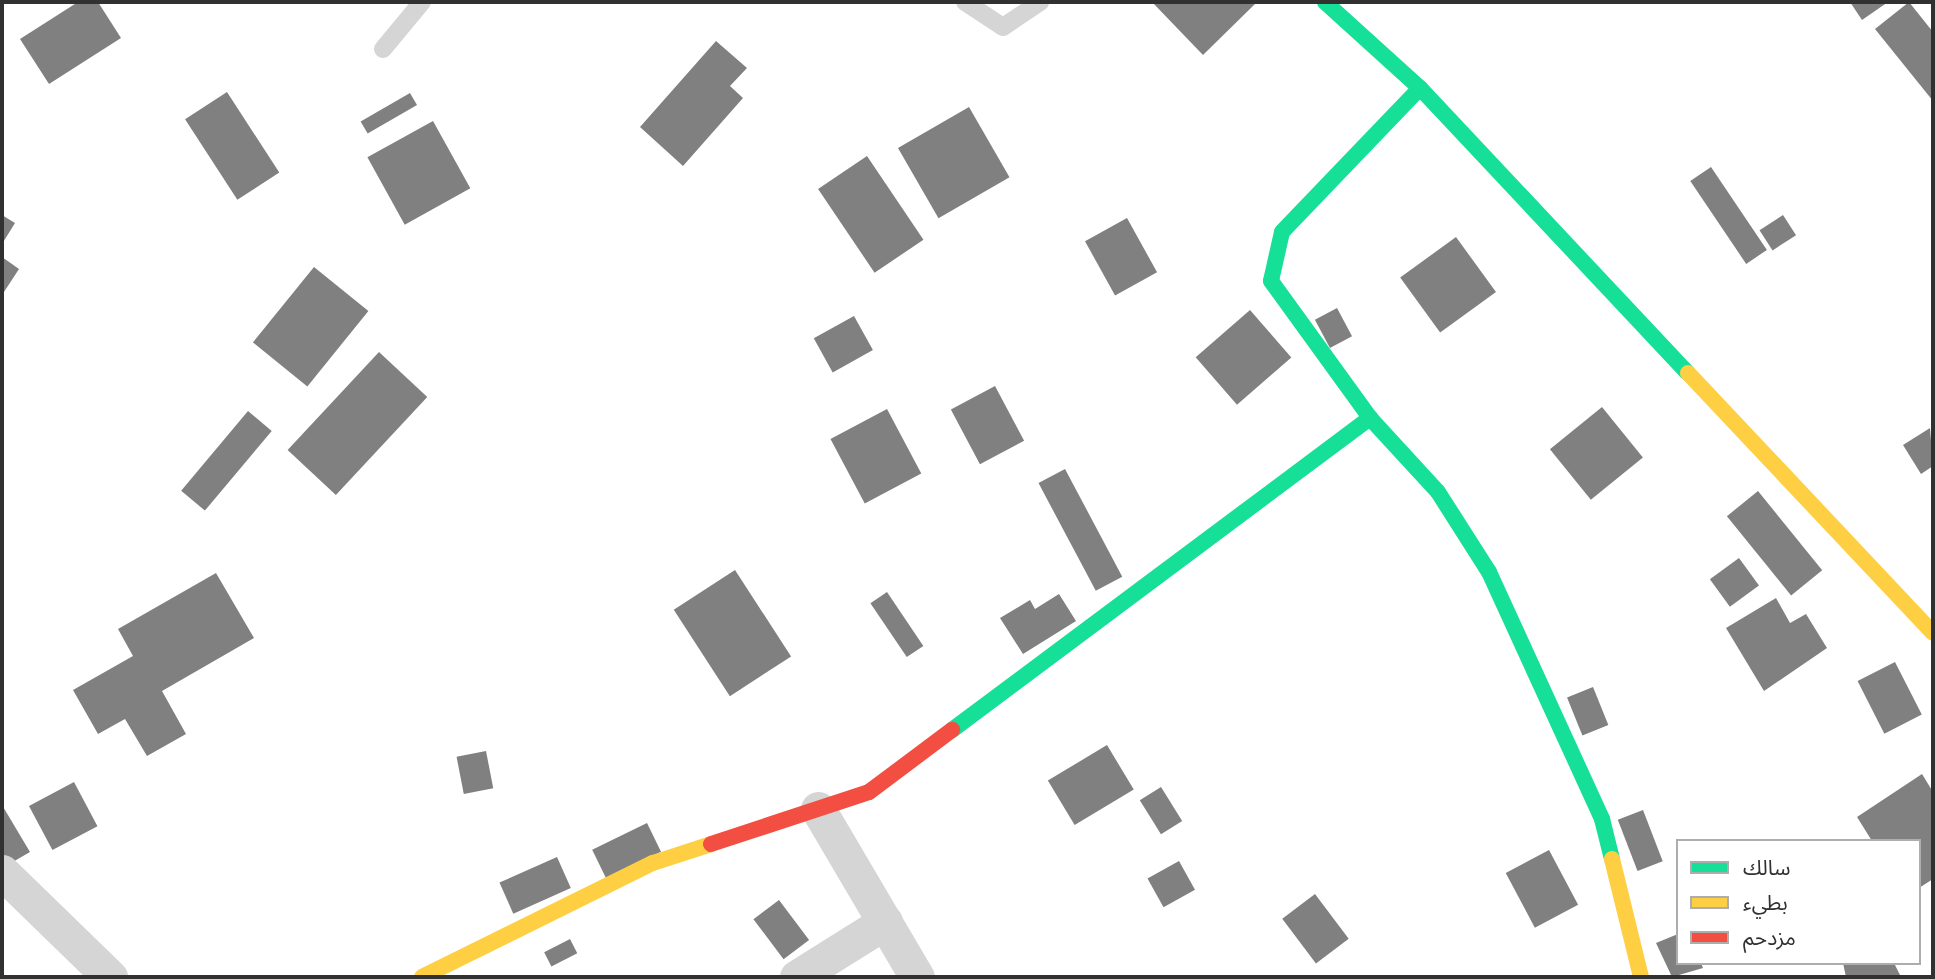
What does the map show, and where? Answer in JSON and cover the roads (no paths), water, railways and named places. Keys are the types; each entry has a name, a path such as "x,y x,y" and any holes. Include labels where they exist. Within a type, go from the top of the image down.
{"street":[{"path":"1325,2 1420,88 1933,633"},
{"path":"1420,88 1282,232 1271,281 1370,418 1438,492 1489,572 1602,819 1640,977"},
{"path":"422,977 653,863 869,792 1370,418"},
{"path":"818,809 917,977"},
{"path":"2,872 110,977"},
{"path":"797,977 885,922"}],"lane":[{"path":"383,49 422,2"},
{"path":"965,2 1003,27 1040,2"}]}
